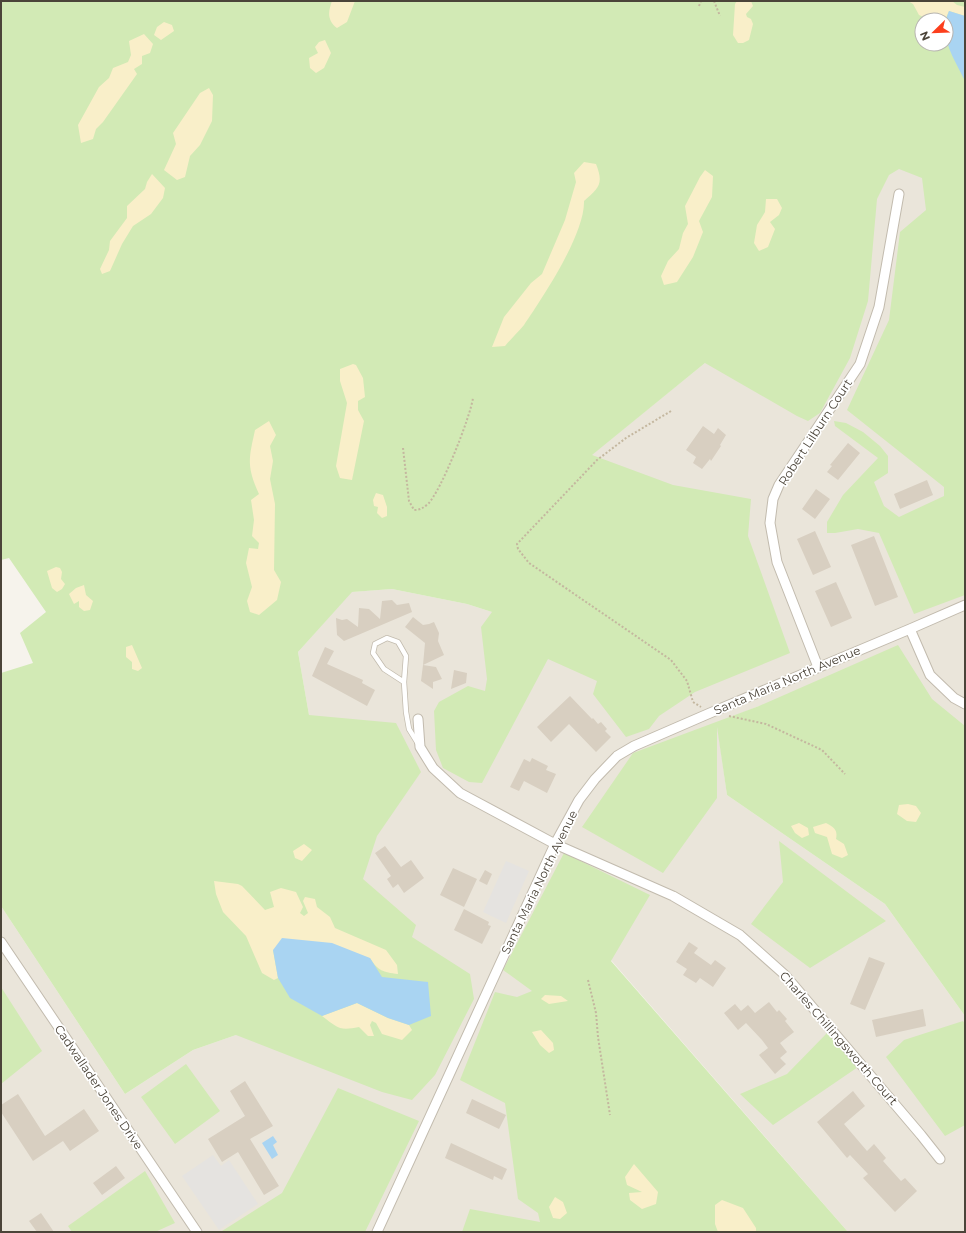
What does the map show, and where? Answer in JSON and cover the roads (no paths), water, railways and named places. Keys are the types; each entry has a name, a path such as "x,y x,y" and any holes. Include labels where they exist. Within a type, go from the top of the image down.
{"street":[{"name":"Robert Lilburn Court","path":"818,667 777,562 770,523 773,499 779,485 860,364 879,307 899,194"},
{"name":"Santa Maria North Avenue","path":"377,1232 555,844 579,800 595,779 617,756 634,746 965,605"},
{"path":"910,629 930,675 954,698 965,704"},
{"path":"418,719 420,747"},
{"name":"Charles Chillingsworth Court","path":"420,747 433,768 460,793 555,844 673,896 740,935 786,974 940,1159"},
{"name":"Cadwallader Jones Drive","path":"1,942 197,1232"}],"lane":[{"path":"404,682 384,669 372,653 375,644 387,638 398,642 406,656 404,682 406,712 409,729 420,747"}],"water":[{"path":"954,13 965,16 965,81 951,52 954,52"},
{"path":"282,938 332,943 370,958 382,977 428,982 431,1016 409,1025 388,1018 357,1003 322,1016 290,998 278,978 273,950"},
{"path":"273,1136 277,1142 273,1145 278,1155 272,1159 262,1143"}]}
